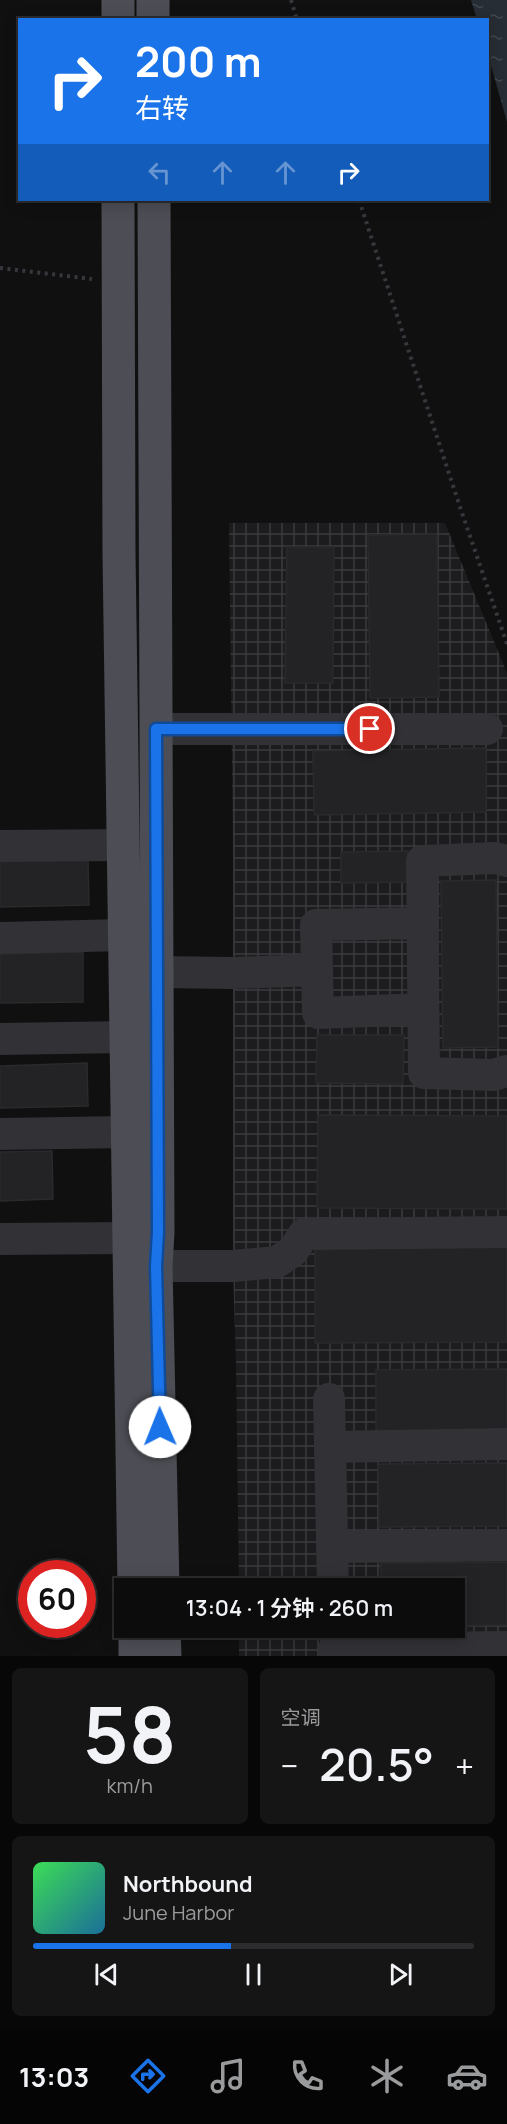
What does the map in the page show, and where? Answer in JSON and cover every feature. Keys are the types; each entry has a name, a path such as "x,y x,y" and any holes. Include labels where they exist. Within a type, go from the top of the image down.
{"main road":[{"path":"118,0 118,18"},
{"path":"153,0 153,18"},
{"path":"118,201 118,553 134,1578"},
{"path":"154,201 158,1232 156,1266 163,1578"},
{"path":"135,1638 135,1656"},
{"path":"164,1638 165,1656"}],"lane":[{"path":"156,729 487,729"},
{"path":"0,846 123,845"},
{"path":"507,861 495,858 422,861 424,1073 494,1075 507,1071"},
{"path":"422,923 316,925 315,970 318,1013 423,1009"},
{"path":"0,938 124,936"},
{"path":"156,972 232,973 315,970"},
{"path":"0,1039 126,1037"},
{"path":"0,1134 127,1132"},
{"path":"156,1266 233,1266 277,1262 293,1251 304,1234 507,1232"},
{"path":"0,1239 129,1238"},
{"path":"329,1399 333,1578"},
{"path":"330,1447 507,1444"},
{"path":"333,1547 507,1545"},
{"path":"334,1644 507,1647"}],"path":[{"path":"291,0 296,18"},
{"path":"359,201 507,644"},
{"path":"0,268 118,282"}],"shaded area":[{"path":"229,523 445,523 507,673 507,1656 239,1656 239,1638 465,1638 465,1578 239,1578 233,1266 233,846"}],"water":[{"path":"471,0 507,0 507,122 489,59 489,18 477,18"}],"building":[{"path":"437,534 439,697 370,698 368,535"},
{"path":"287,547 334,547 333,683 285,683"},
{"path":"486,748 486,812 314,815 313,751"},
{"path":"408,851 408,882 341,883 341,852"},
{"path":"88,860 89,905 0,907 0,861"},
{"path":"496,880 498,1047 443,1048 441,881"},
{"path":"83,952 83,1002 0,1003 0,954"},
{"path":"317,1035 404,1035 403,1084 316,1083"},
{"path":"87,1063 88,1106 0,1108 0,1066"},
{"path":"318,1115 507,1116 507,1209 317,1208"},
{"path":"52,1151 53,1199 0,1201 0,1152"},
{"path":"507,1247 507,1342 315,1343 315,1249"},
{"path":"507,1369 507,1432 376,1434 376,1370"},
{"path":"507,1463 507,1526 379,1527 378,1464"},
{"path":"507,1562 507,1625 465,1626 465,1578 381,1578 381,1563"}],"route":[{"path":"160,1427 156,1266 158,1232 156,729 370,729"}]}
